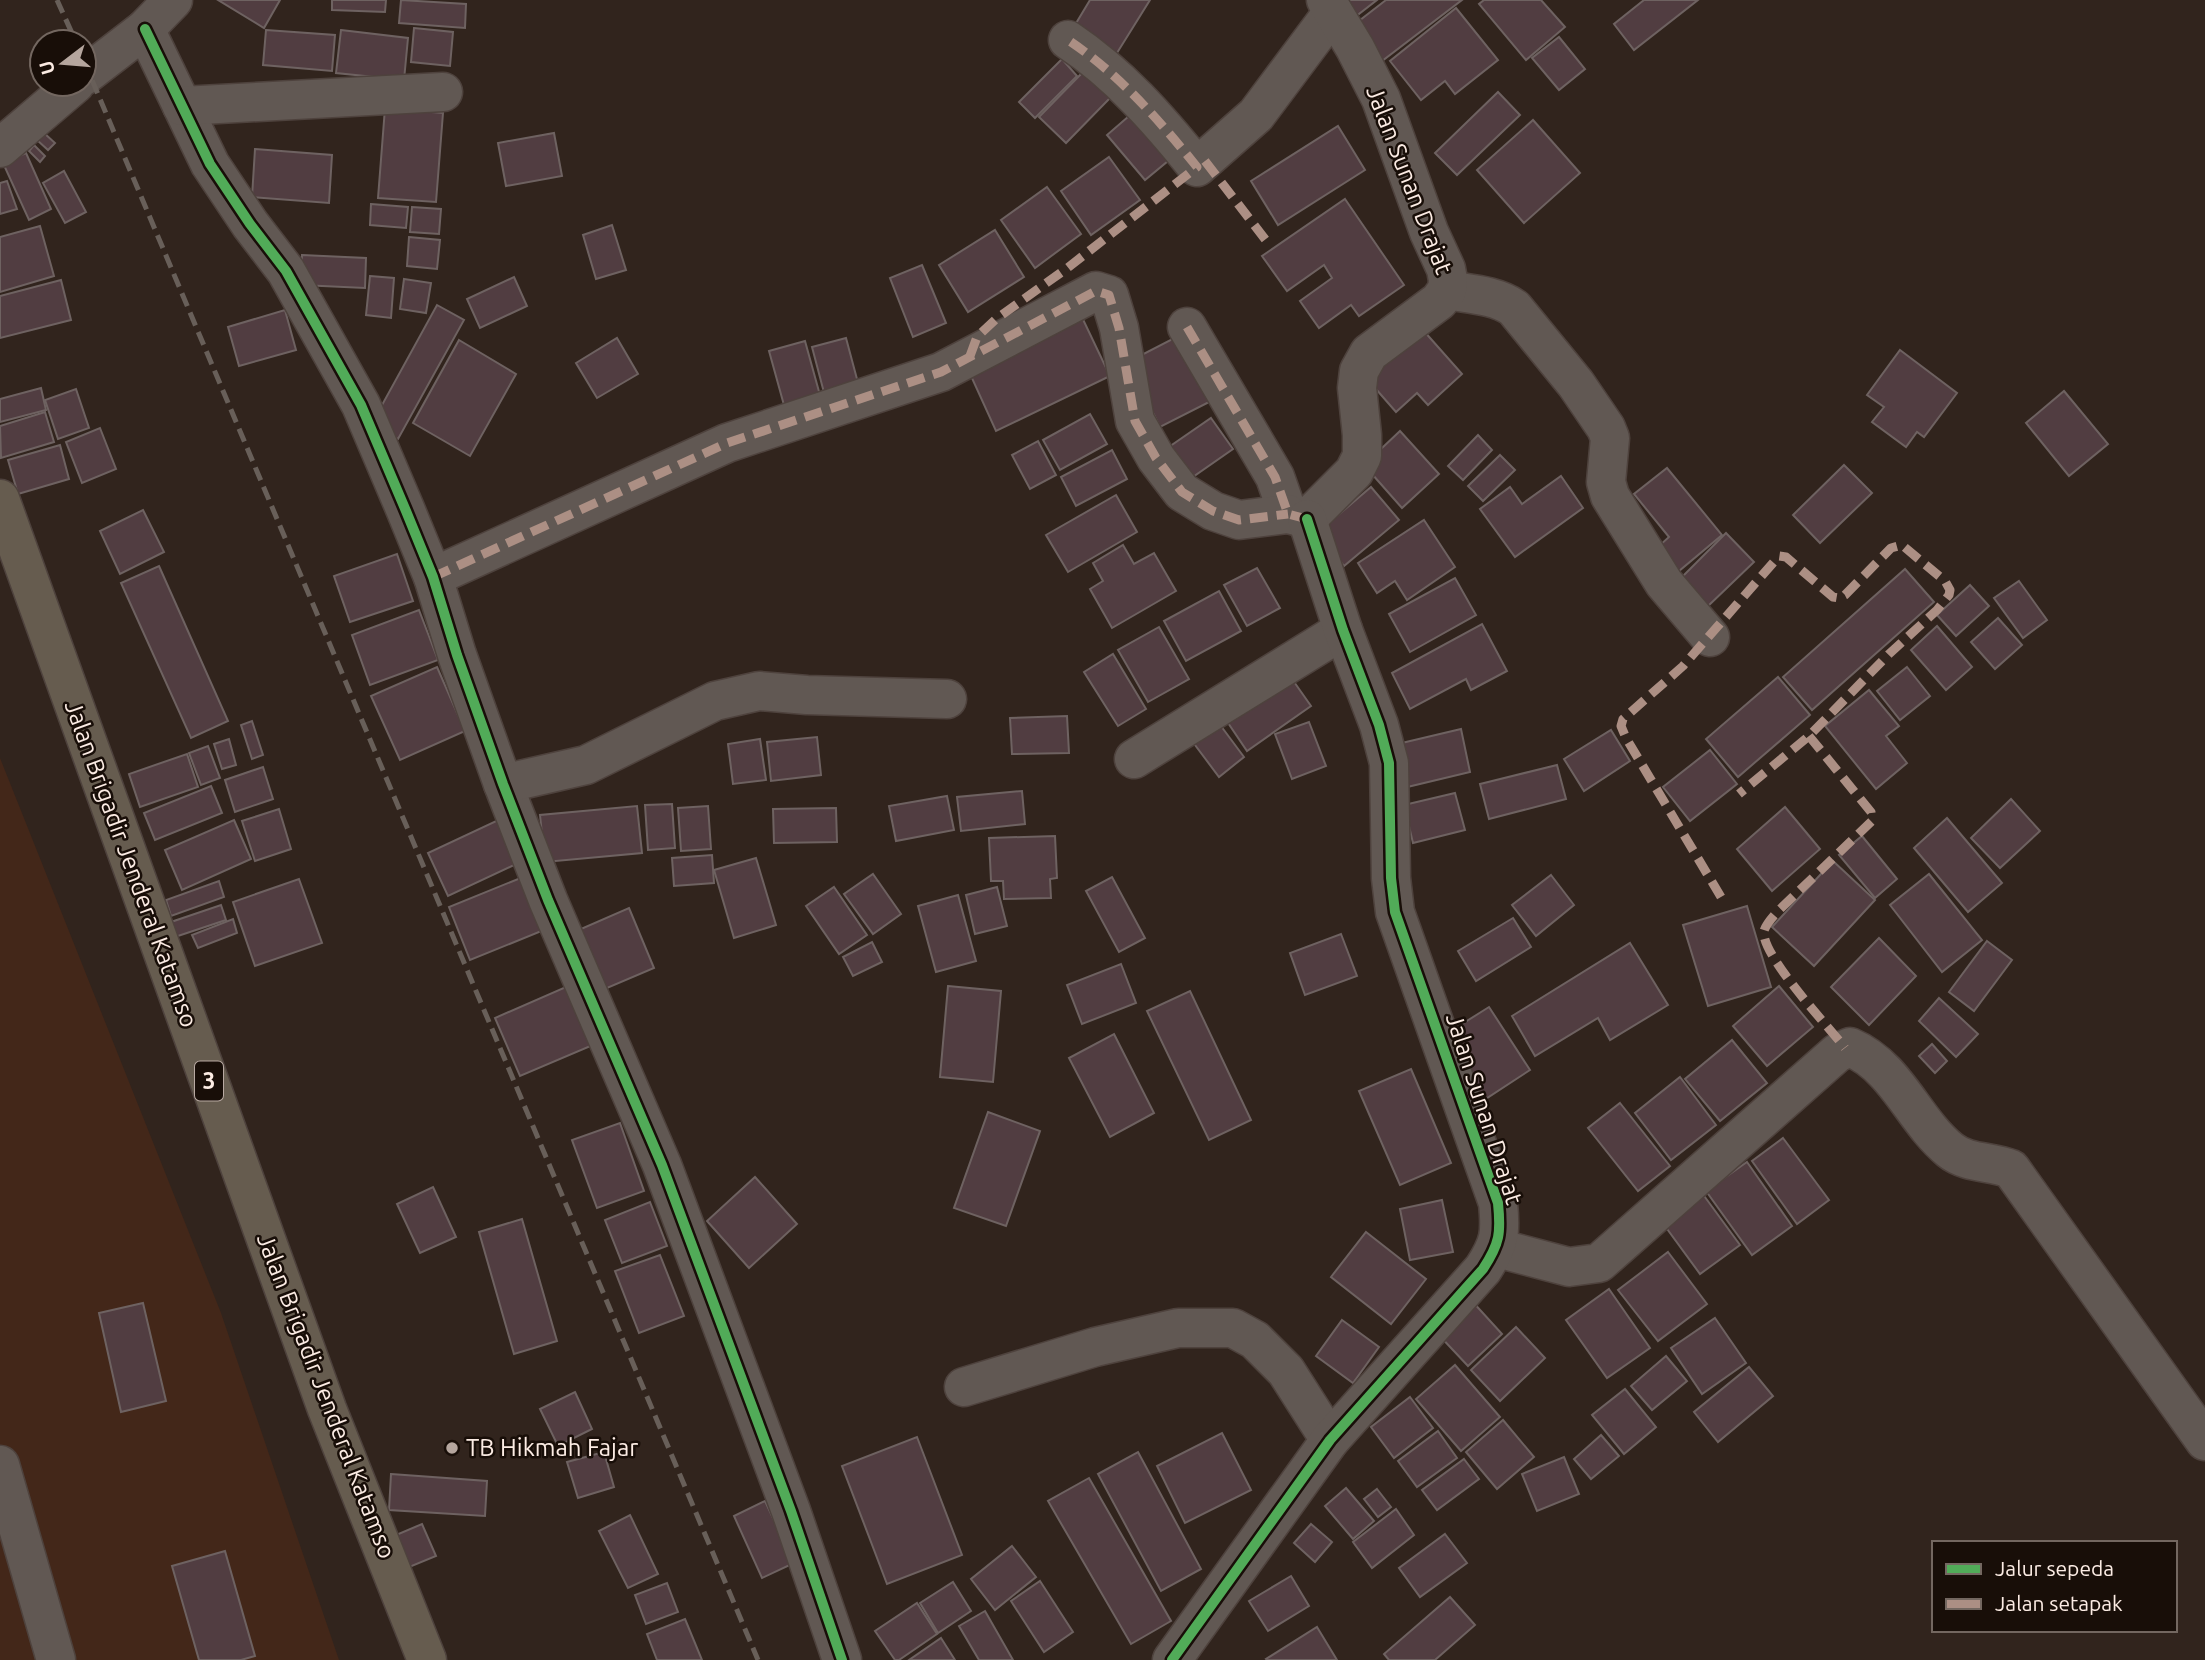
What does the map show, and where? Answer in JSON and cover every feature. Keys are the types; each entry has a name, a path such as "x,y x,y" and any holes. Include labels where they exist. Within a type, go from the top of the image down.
{"highway":[{"name":"Jalan Brigadir Jenderal Katamso","path":"0,499 327,1409 427,1660"}],"street":[{"path":"98,65 145,29 173,0"},
{"path":"1068,40 1125,84 1197,167 1256,115 1330,6"},
{"name":"Jalan Sunan Drajat","path":"1297,517 1354,472 1362,456 1357,388 1359,371 1369,353 1439,301 1447,290 1448,280 1381,99 1330,6"},
{"path":"145,29 210,164 250,224 286,271 361,405 433,577 457,655 548,900 662,1165 791,1511 842,1660"},
{"path":"182,106 443,92"},
{"path":"0,148 59,98"},
{"path":"1447,290 1505,302 1514,308 1576,384 1610,438 1606,482 1610,496 1664,583 1710,637"},
{"path":"433,577 727,443 941,372 1096,291 1109,295 1119,328 1135,421 1156,458 1182,492 1213,511 1239,520 1297,517"},
{"name":"Jalan Sunan Drajat","path":"1187,327 1297,517 1379,725 1389,763 1391,878 1395,912 1498,1203 1501,1230 1497,1248"},
{"path":"1134,759 1343,630"},
{"path":"503,784 586,765 715,701 759,691 947,699"},
{"path":"1172,1660 1330,1440 1483,1269 1497,1248 1569,1267 1599,1263 1837,1053 1850,1047 1863,1052 1900,1087 1941,1142 1953,1153 1965,1158 1998,1163 2011,1169 2205,1441"},
{"path":"964,1387 1094,1347 1178,1328 1233,1328 1255,1340 1286,1371 1330,1440"},
{"path":"0,1465 56,1660"}],"shaded area":[{"path":"0,758 221,1313 339,1660 0,1660"}],"building":[{"path":"218,0 280,0 264,28"},
{"path":"332,0 386,0 385,12 332,10"},
{"path":"401,0 466,4 465,28 399,23"},
{"path":"1090,0 1150,0 1112,61 1069,35"},
{"path":"1342,0 1377,0 1355,17"},
{"path":"1386,0 1462,0 1382,61 1355,24"},
{"path":"1484,0 1541,0 1565,27 1526,60 1479,4"},
{"path":"1644,0 1698,0 1634,50 1614,24"},
{"path":"1456,8 1498,60 1455,94 1445,81 1421,100 1390,61"},
{"path":"414,28 453,32 450,66 411,62"},
{"path":"266,30 335,35 332,71 263,65"},
{"path":"341,30 408,38 404,80 336,73"},
{"path":"1559,37 1585,69 1559,90 1532,58"},
{"path":"1062,59 1077,76 1035,118 1019,102"},
{"path":"1084,71 1111,97 1066,143 1039,117"},
{"path":"1498,92 1520,115 1457,175 1435,153"},
{"path":"385,108 443,113 436,202 378,198"},
{"path":"1136,110 1174,156 1145,180 1107,135"},
{"path":"1533,120 1580,173 1524,223 1477,170"},
{"path":"1338,126 1365,170 1278,225 1251,181"},
{"path":"44,133 55,143 48,150 37,140"},
{"path":"554,133 562,176 506,186 498,143"},
{"path":"34,145 45,156 40,162 29,151"},
{"path":"255,149 332,155 329,203 252,197"},
{"path":"26,153 51,209 29,220 3,163"},
{"path":"1109,157 1140,200 1091,235 1061,191"},
{"path":"64,171 86,212 65,223 43,183"},
{"path":"7,181 17,209 0,214 0,183"},
{"path":"1047,187 1081,234 1035,268 1001,220"},
{"path":"1345,199 1404,285 1359,316 1351,305 1319,328 1300,301 1332,278 1324,265 1287,291 1262,256"},
{"path":"371,204 408,207 406,228 370,225"},
{"path":"412,207 441,209 439,234 410,232"},
{"path":"612,225 626,270 596,279 583,235"},
{"path":"40,226 54,276 0,292 0,237"},
{"path":"995,230 1024,277 968,312 939,265"},
{"path":"409,237 440,240 437,269 407,266"},
{"path":"302,255 366,258 365,288 301,285"},
{"path":"922,265 946,323 913,337 890,278"},
{"path":"370,276 394,278 391,318 366,315"},
{"path":"514,277 527,306 480,328 467,299"},
{"path":"404,279 431,283 426,313 400,309"},
{"path":"61,280 71,320 0,338 0,296"},
{"path":"437,305 464,320 398,439 371,425"},
{"path":"285,310 296,350 239,366 228,327"},
{"path":"1079,311 1110,376 996,431 966,365"},
{"path":"1423,330 1462,374 1428,405 1417,393 1396,412 1368,380"},
{"path":"1184,333 1217,398 1160,427 1128,362"},
{"path":"617,338 638,374 597,398 576,363"},
{"path":"846,338 861,394 827,404 812,347"},
{"path":"459,340 516,374 470,456 413,423"},
{"path":"805,341 823,406 787,416 769,351"},
{"path":"1900,350 1957,393 1924,437 1917,432 1906,447 1872,422 1884,407 1867,395"},
{"path":"41,388 46,410 0,422 0,399"},
{"path":"76,389 89,428 58,439 45,400"},
{"path":"2064,391 2108,444 2069,476 2026,423"},
{"path":"45,412 54,442 1,458 0,426"},
{"path":"1090,414 1107,444 1060,470 1043,440"},
{"path":"1211,418 1233,449 1187,481 1166,449"},
{"path":"100,428 116,469 82,483 66,442"},
{"path":"1400,431 1439,474 1402,508 1364,465"},
{"path":"1478,435 1492,450 1463,480 1448,466"},
{"path":"1038,441 1056,475 1030,489 1012,455"},
{"path":"60,445 69,479 18,494 8,460"},
{"path":"1112,450 1127,479 1076,506 1061,477"},
{"path":"1500,455 1515,470 1483,501 1468,486"},
{"path":"1844,465 1872,493 1820,543 1793,515"},
{"path":"1667,468 1722,535 1679,571 1659,546 1669,537 1634,494"},
{"path":"1561,476 1583,508 1515,557 1480,509 1510,487 1522,504"},
{"path":"1371,487 1399,520 1344,566 1317,533"},
{"path":"1116,495 1137,532 1068,572 1046,535"},
{"path":"143,510 164,552 120,574 100,531"},
{"path":"1424,520 1455,567 1407,600 1395,581 1377,593 1358,563"},
{"path":"1726,533 1754,562 1707,607 1680,579"},
{"path":"1123,545 1134,564 1154,553 1176,591 1112,628 1090,589 1103,581 1093,563"},
{"path":"397,554 413,601 350,622 334,576"},
{"path":"159,566 228,721 191,738 121,583"},
{"path":"1257,568 1280,608 1247,626 1224,585"},
{"path":"1905,569 1934,602 1812,710 1783,677"},
{"path":"1455,578 1476,615 1410,652 1389,614"},
{"path":"2019,581 2047,620 2023,638 1994,598"},
{"path":"1970,585 1989,606 1956,636 1937,615"},
{"path":"1219,591 1241,631 1186,661 1164,621"},
{"path":"419,610 438,660 370,685 352,635"},
{"path":"1998,618 2022,645 1995,669 1971,642"},
{"path":"1482,624 1507,671 1471,690 1466,679 1410,709 1392,673"},
{"path":"1937,626 1972,667 1946,690 1911,650"},
{"path":"1159,627 1189,679 1148,702 1118,650"},
{"path":"1113,654 1146,709 1118,726 1084,672"},
{"path":"437,667 465,731 400,760 371,696"},
{"path":"1907,667 1930,696 1900,720 1877,691"},
{"path":"1285,669 1311,706 1247,751 1222,714"},
{"path":"1778,677 1810,715 1738,777 1706,739"},
{"path":"1869,690 1899,726 1886,736 1907,763 1876,789 1825,726"},
{"path":"1067,716 1069,753 1012,754 1010,718"},
{"path":"1215,718 1244,757 1219,777 1189,737"},
{"path":"252,721 263,755 252,759 241,725"},
{"path":"1309,722 1326,766 1292,779 1275,734"},
{"path":"1461,729 1470,772 1399,789 1389,746"},
{"path":"1611,730 1630,761 1584,791 1564,759"},
{"path":"817,737 821,775 771,781 767,742"},
{"path":"229,739 236,765 222,769 214,744"},
{"path":"760,739 766,780 733,784 728,744"},
{"path":"208,746 220,778 201,785 189,753"},
{"path":"1710,750 1737,784 1690,821 1663,787"},
{"path":"187,754 198,787 140,807 129,774"},
{"path":"1557,765 1566,799 1489,819 1480,784"},
{"path":"263,767 273,799 235,812 225,780"},
{"path":"211,786 222,813 155,840 144,813"},
{"path":"1022,791 1025,824 961,831 957,797"},
{"path":"1455,793 1465,830 1413,843 1404,805"},
{"path":"947,796 954,830 896,841 889,806"},
{"path":"2011,799 2040,831 2000,868 1971,838"},
{"path":"672,804 675,848 648,850 645,805"},
{"path":"637,806 642,853 545,862 540,815"},
{"path":"708,806 711,849 681,851 678,808"},
{"path":"1785,807 1820,849 1772,891 1737,849"},
{"path":"836,808 837,842 774,843 773,809"},
{"path":"279,809 291,849 255,861 242,821"},
{"path":"509,815 529,858 448,896 428,853"},
{"path":"1947,818 2002,883 1968,912 1914,848"},
{"path":"234,820 251,859 182,890 165,850"},
{"path":"1055,836 1057,878 1050,879 1051,898 1004,899 1003,881 991,881 989,838"},
{"path":"1862,836 1897,879 1875,898 1839,855"},
{"path":"712,855 714,883 674,886 672,858"},
{"path":"756,858 776,925 734,938 714,870"},
{"path":"1833,861 1875,900 1814,966 1772,927"},
{"path":"873,874 901,914 873,934 844,894"},
{"path":"1929,874 1982,940 1942,972 1890,905"},
{"path":"1551,875 1574,905 1536,936 1512,905"},
{"path":"523,877 544,930 470,960 449,907"},
{"path":"1112,877 1145,938 1119,952 1086,891"},
{"path":"299,879 322,943 255,966 233,902"},
{"path":"219,881 224,897 171,916 166,900"},
{"path":"834,887 867,935 839,954 806,906"},
{"path":"997,887 1007,926 975,934 966,895"},
{"path":"958,895 976,961 936,972 918,906"},
{"path":"221,905 226,920 175,937 171,922"},
{"path":"1747,906 1771,987 1708,1006 1683,925"},
{"path":"629,908 654,968 600,991 574,932"},
{"path":"1513,918 1531,947 1476,981 1458,951"},
{"path":"233,919 237,933 198,948 192,935"},
{"path":"1341,934 1357,976 1305,995 1290,953"},
{"path":"1879,938 1916,976 1869,1025 1831,987"},
{"path":"1987,941 2012,960 1974,1011 1949,992"},
{"path":"872,942 882,962 853,976 843,957"},
{"path":"1630,943 1668,1005 1610,1040 1598,1018 1535,1056 1512,1016"},
{"path":"1121,964 1136,1003 1082,1024 1067,985"},
{"path":"575,983 600,1042 520,1076 495,1018"},
{"path":"948,986 1001,991 993,1082 940,1077"},
{"path":"1779,986 1813,1027 1767,1066 1733,1026"},
{"path":"1190,991 1251,1120 1209,1140 1147,1011"},
{"path":"1939,998 1978,1034 1956,1057 1919,1021"},
{"path":"1489,1007 1530,1070 1484,1100 1443,1036"},
{"path":"1114,1034 1154,1113 1110,1137 1069,1058"},
{"path":"1732,1040 1767,1083 1720,1121 1685,1079"},
{"path":"1932,1044 1947,1061 1935,1073 1919,1056"},
{"path":"1411,1069 1451,1163 1400,1185 1359,1091"},
{"path":"1680,1077 1716,1125 1671,1160 1635,1113"},
{"path":"1620,1103 1670,1166 1638,1191 1588,1128"},
{"path":"988,1112 1040,1131 1006,1226 954,1208"},
{"path":"620,1123 644,1191 597,1208 572,1140"},
{"path":"1783,1138 1829,1200 1797,1224 1752,1161"},
{"path":"1747,1162 1792,1226 1752,1255 1706,1191"},
{"path":"755,1177 797,1224 749,1268 707,1221"},
{"path":"433,1187 456,1237 420,1253 397,1204"},
{"path":"1702,1193 1740,1245 1700,1274 1662,1222"},
{"path":"1442,1200 1453,1252 1410,1260 1400,1209"},
{"path":"650,1202 667,1246 622,1263 605,1220"},
{"path":"522,1219 557,1341 514,1354 479,1232"},
{"path":"1366,1232 1426,1279 1391,1324 1331,1277"},
{"path":"1668,1252 1707,1304 1658,1341 1618,1290"},
{"path":"660,1255 684,1316 639,1333 615,1271"},
{"path":"1609,1289 1650,1348 1607,1378 1566,1320"},
{"path":"1471,1300 1502,1334 1468,1366 1436,1332"},
{"path":"143,1303 166,1401 121,1412 99,1313"},
{"path":"1715,1318 1746,1363 1702,1394 1671,1348"},
{"path":"1342,1320 1379,1347 1353,1383 1316,1356"},
{"path":"1516,1327 1545,1358 1500,1401 1471,1370"},
{"path":"1666,1356 1687,1381 1652,1410 1631,1386"},
{"path":"1455,1365 1500,1417 1461,1451 1416,1399"},
{"path":"1749,1367 1773,1396 1718,1442 1694,1412"},
{"path":"1625,1389 1656,1427 1624,1454 1592,1415"},
{"path":"575,1392 592,1429 558,1446 540,1409"},
{"path":"1410,1397 1433,1428 1394,1458 1371,1427"},
{"path":"1503,1420 1534,1457 1497,1489 1466,1452"},
{"path":"1438,1431 1457,1458 1417,1487 1398,1461"},
{"path":"1222,1433 1251,1490 1185,1523 1157,1466"},
{"path":"1601,1435 1619,1456 1591,1479 1574,1459"},
{"path":"917,1437 962,1555 887,1584 842,1466"},
{"path":"604,1452 614,1487 578,1498 567,1462"},
{"path":"1138,1452 1201,1569 1161,1591 1098,1474"},
{"path":"1564,1457 1579,1494 1537,1511 1522,1474"},
{"path":"1464,1459 1479,1479 1437,1510 1422,1490"},
{"path":"391,1474 487,1481 485,1516 389,1510"},
{"path":"1089,1478 1171,1621 1131,1644 1048,1501"},
{"path":"1346,1488 1374,1521 1353,1539 1325,1506"},
{"path":"1377,1489 1391,1507 1378,1517 1364,1499"},
{"path":"765,1501 794,1563 762,1578 734,1516"},
{"path":"1396,1509 1414,1535 1372,1568 1353,1542"},
{"path":"630,1515 658,1574 628,1588 599,1531"},
{"path":"422,1524 436,1556 402,1570 389,1538"},
{"path":"1311,1524 1332,1542 1315,1562 1294,1543"},
{"path":"1445,1534 1467,1563 1420,1597 1399,1568"},
{"path":"1012,1546 1036,1577 995,1610 971,1579"},
{"path":"225,1551 255,1656 241,1660 199,1660 172,1566"},
{"path":"1291,1576 1309,1606 1268,1631 1249,1601"},
{"path":"1040,1581 1073,1632 1044,1652 1011,1601"},
{"path":"953,1582 971,1611 938,1633 920,1603"},
{"path":"667,1583 678,1612 646,1624 635,1595"},
{"path":"1450,1597 1475,1625 1435,1660 1389,1660 1384,1654"},
{"path":"917,1603 937,1634 899,1660 895,1660 875,1631"},
{"path":"985,1611 1013,1660 979,1660 959,1626"},
{"path":"685,1619 702,1660 657,1660 647,1634"},
{"path":"1317,1627 1337,1660 1266,1659"},
{"path":"941,1638 955,1660 909,1660"}],"railway":[{"path":"57,0 70,28"},
{"path":"98,94 758,1660"}],"marked path":[{"path":"970,356 977,337 996,319 1066,269 1197,167 1137,99 1087,53 1068,40"},
{"path":"1205,161 1268,243"},
{"path":"433,577 727,443 941,372 1096,291 1109,295 1119,328 1135,421 1156,458 1182,492 1213,511 1239,520 1288,514"},
{"path":"1187,327 1275,477 1288,514 1307,519"},
{"path":"1721,897 1626,738 1621,726 1623,719 1683,666 1779,556 1786,557 1833,597 1839,598 1891,548 1902,545 1945,581 1950,590 1949,595 1809,736 1739,794"},
{"path":"1809,736 1871,812 1872,821 1777,912 1764,931 1766,942 1784,973 1845,1048"}],"cycle path":[{"path":"145,29 210,164 250,224 286,271 361,405 433,577 457,655 548,900 662,1165 791,1511 842,1660"},
{"path":"1172,1660 1330,1440 1483,1269 1496,1245 1499,1230 1498,1203 1395,912 1391,878 1389,763 1379,725 1343,630 1307,519"}],"place":[{"name":"TB Hikmah Fajar","path":"452,1448"}]}
